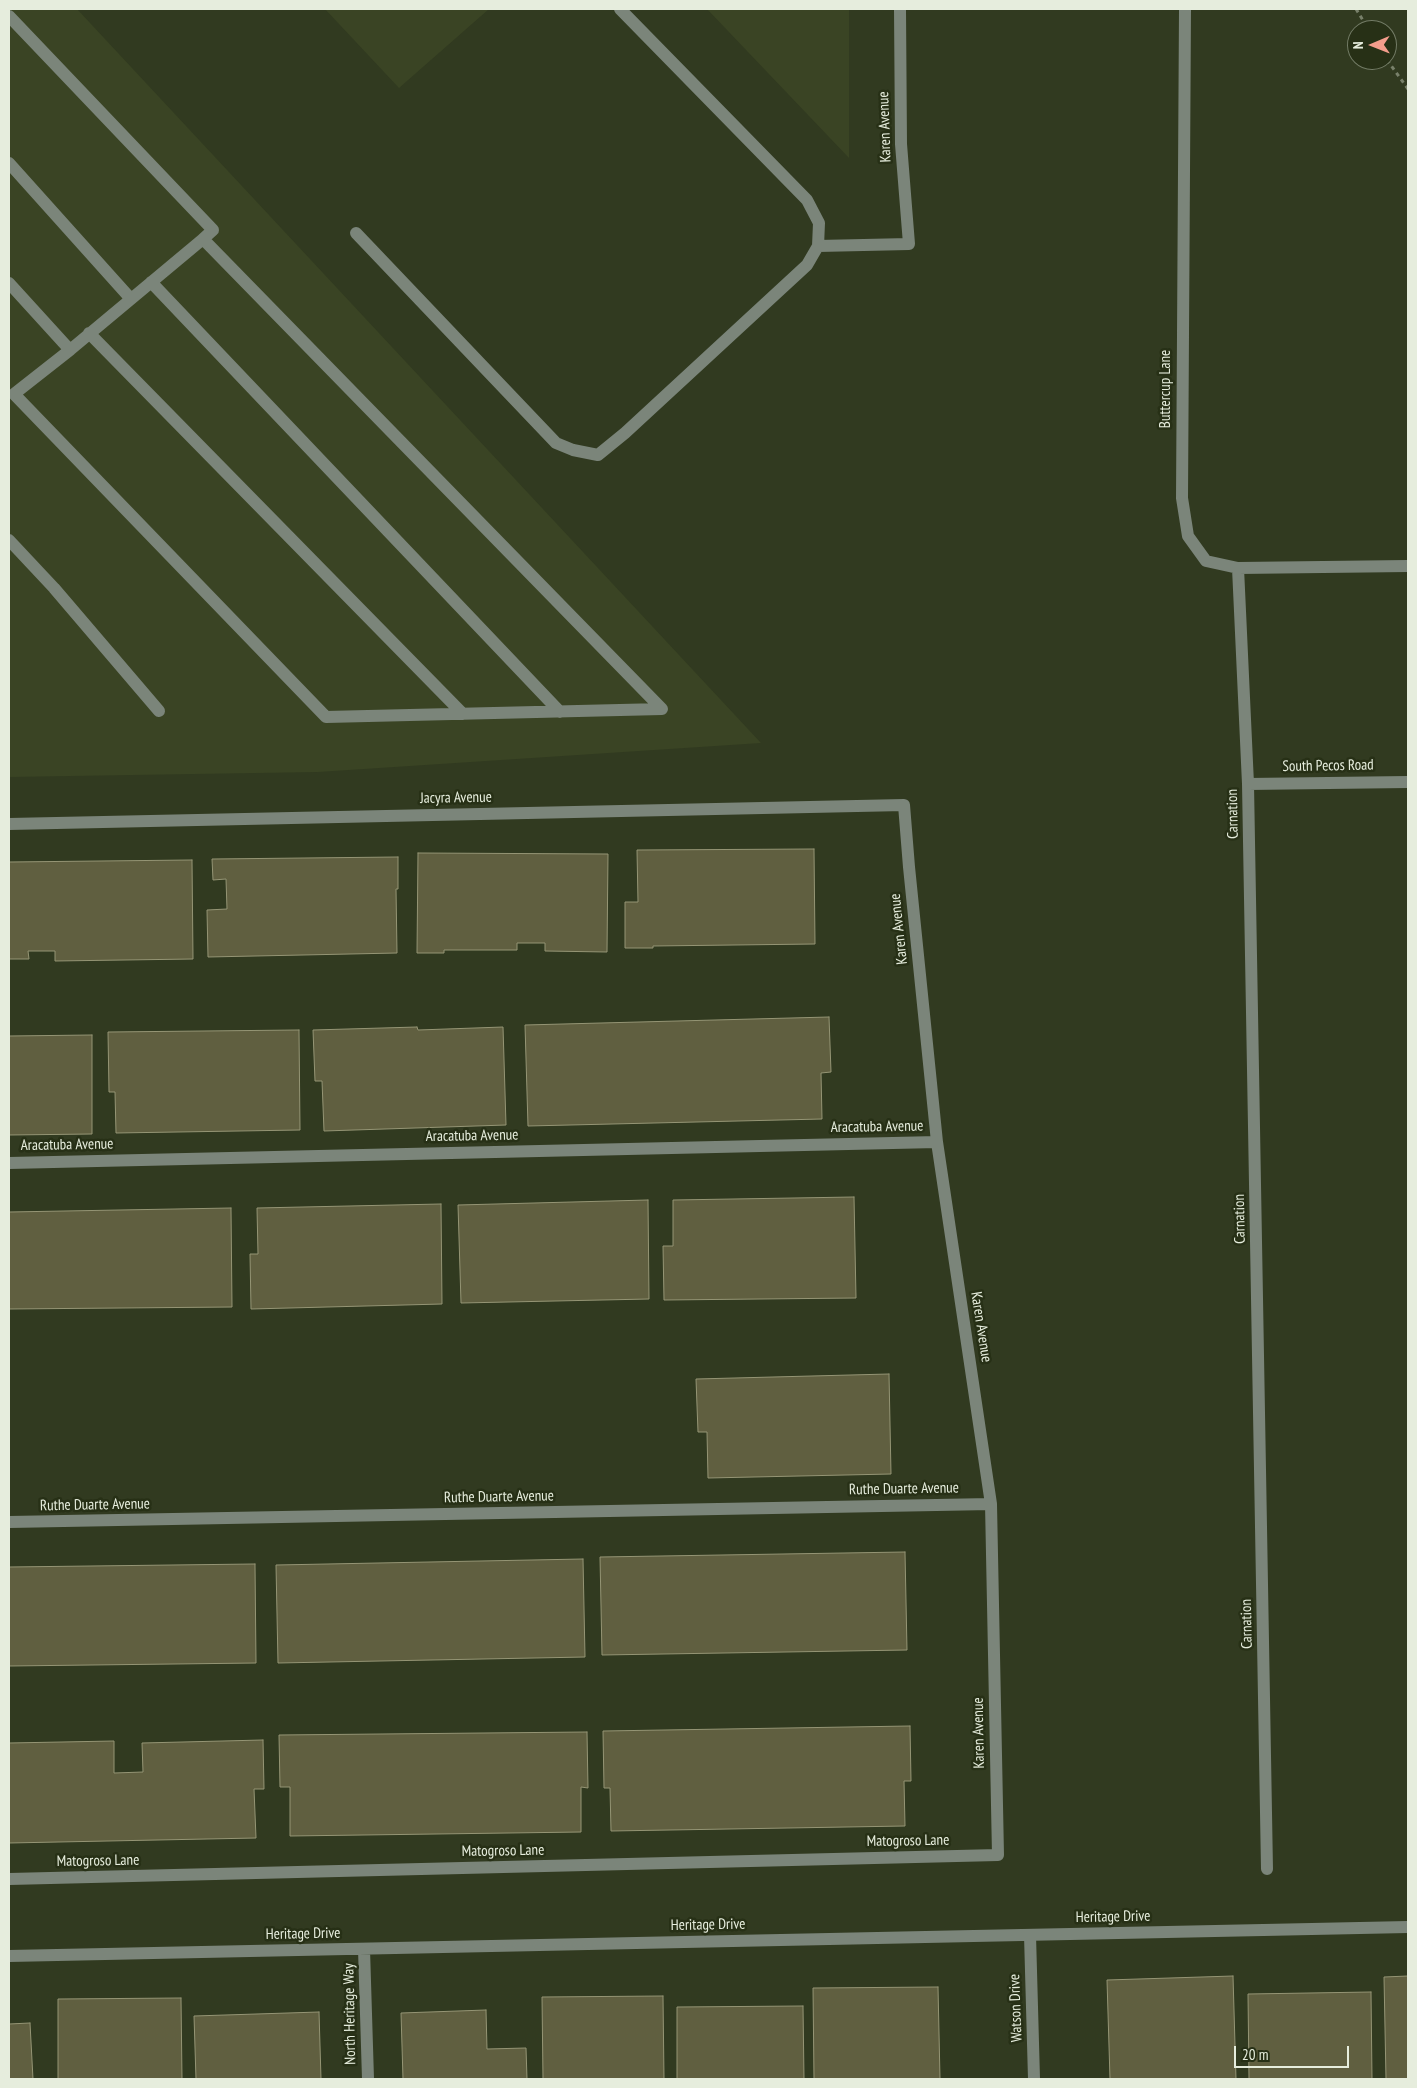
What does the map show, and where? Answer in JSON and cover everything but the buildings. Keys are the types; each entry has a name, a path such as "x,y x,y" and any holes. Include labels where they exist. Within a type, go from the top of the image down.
{"street":[{"path":"356,233 556,443 572,450 598,454 625,433 807,264 818,246 819,223 807,200 620,9"},
{"name":"Karen Avenue","path":"818,246 909,244 900,144 900,9"},
{"name":"Buttercup Lane","path":"1186,9 1182,498 1188,536 1206,561 1238,568 1408,566"},
{"path":"9,16 213,230 70,350 11,391 326,717 662,709 203,239"},
{"path":"9,163 131,299"},
{"path":"151,282 560,712"},
{"path":"9,283 70,350"},
{"path":"89,333 463,714"},
{"path":"9,540 54,588 159,711"},
{"name":"Carnation","path":"1238,568 1248,784 1267,1869"},
{"name":"South Pecos Road","path":"1248,784 1408,782"},
{"name":"Karen Avenue","path":"904,805 936,1142 991,1504 998,1855"},
{"name":"Jacyra Avenue","path":"9,824 904,805"},
{"name":"Aracatuba Avenue","path":"9,1163 936,1142"},
{"name":"Ruthe Duarte Avenue","path":"9,1522 991,1504"},
{"name":"Matogroso Lane","path":"9,1879 998,1855"},
{"name":"Heritage Drive","path":"9,1956 1408,1927"},
{"name":"Watson Drive","path":"1030,1935 1034,2079"},
{"name":"North Heritage Way","path":"364,1949 368,2079"}],"path":[{"path":"1356,9 1363,20"},
{"path":"1394,70 1408,89"}],"shaded area":[{"path":"9,9 77,9 761,743 318,772 9,777"},
{"path":"325,9 489,9 399,88"},
{"path":"707,9 849,9 849,158"}]}
